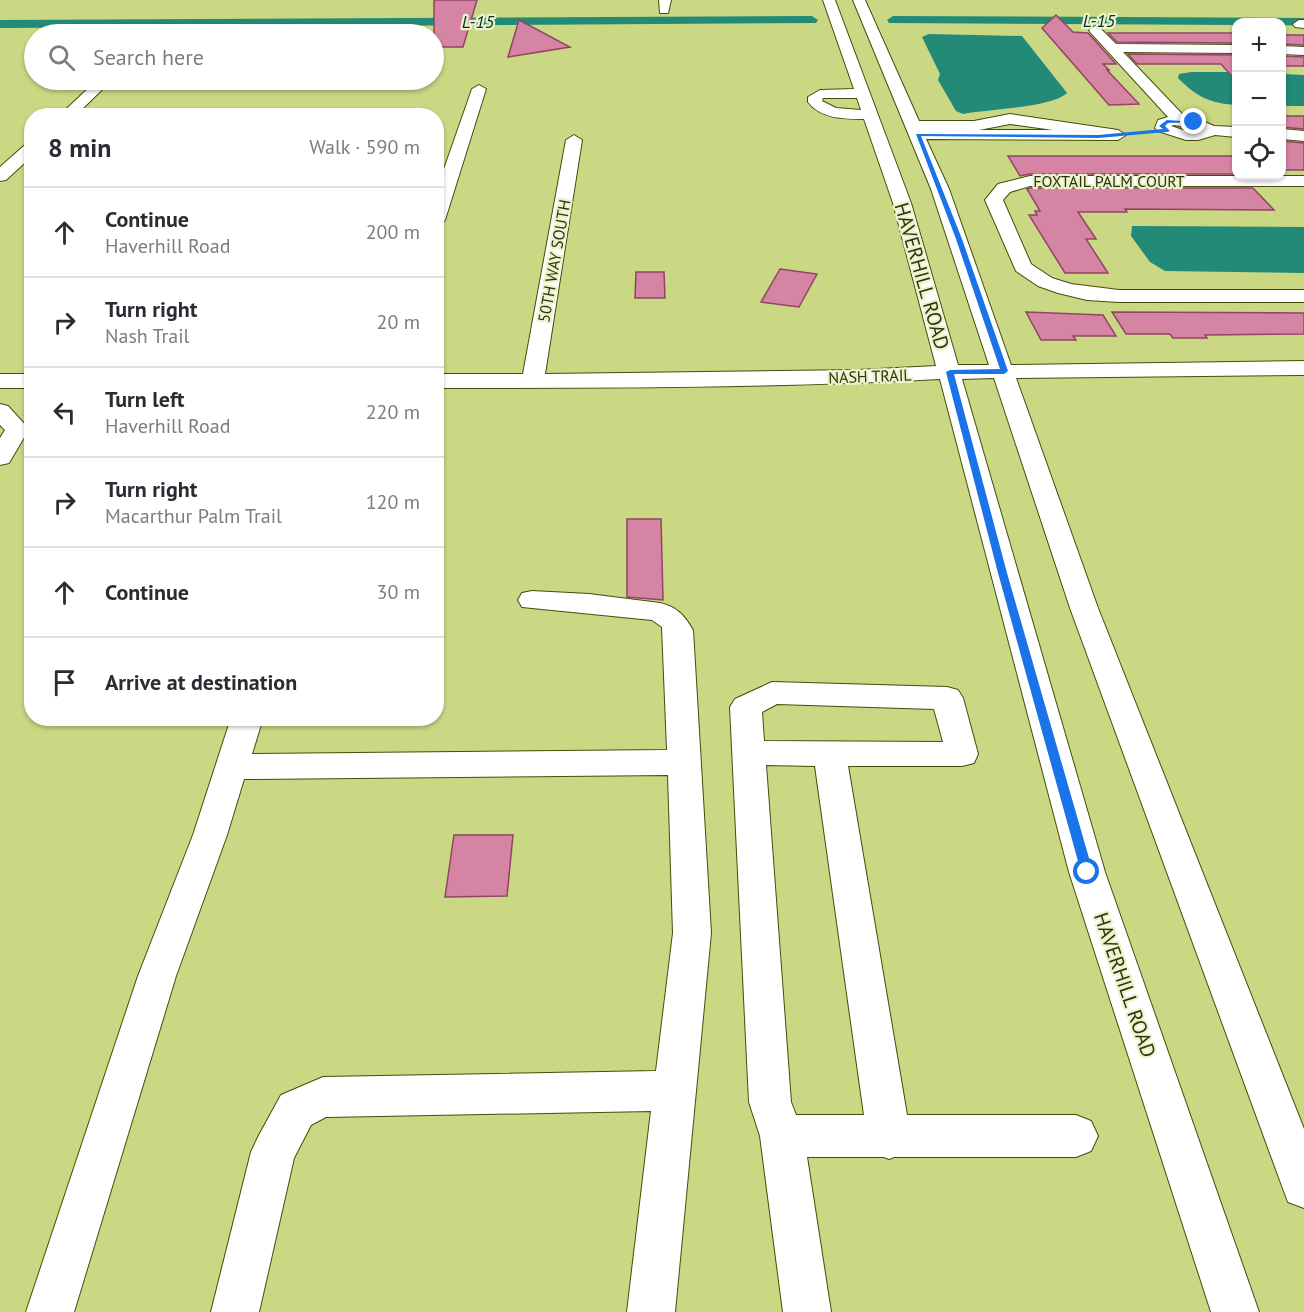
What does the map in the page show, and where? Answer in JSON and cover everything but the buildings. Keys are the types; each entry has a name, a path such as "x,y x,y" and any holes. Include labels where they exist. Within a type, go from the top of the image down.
{"street":[{"name":"HAVERHILL ROAD","path":"850,14 868,104 902,203 1087,872 1230,1311"},
{"name":"HAVERHILL ROAD","path":"850,14 916,130 959,239 1084,608 1304,1186"},
{"path":"1095,30 1180,120"},
{"path":"1113,48 1232,49"},
{"path":"1286,50 1304,51"},
{"path":"444,196 479,89"},
{"path":"75,108 94,90"},
{"path":"1167,131 1163,128 1163,123 1180,120 1199,123 1209,130 1232,132"},
{"path":"916,130 1118,135 1167,131 1190,136 1205,135 1209,130"},
{"path":"1286,135 1304,136"},
{"name":"50TH WAY SOUTH","path":"533,382 574,140"},
{"path":"0,176 24,154"},
{"name":"FOXTAIL PALM COURT","path":"1304,181 1030,181 1004,188 996,194 994,200 1023,267 1045,282 1065,289 1087,294 1119,296 1304,296"},
{"name":"NASH TRAIL","path":"444,381 533,382 858,377 1004,371 1304,368"},
{"path":"0,381 24,381"},
{"path":"0,411 17,429 0,458"},
{"path":"532,600 589,603 660,612 673,621 678,630 692,933 651,1312"},
{"path":"748,753 962,754 947,698 772,693 746,707 748,753 770,1102 782,1136 807,1312"},
{"path":"50,1312 157,976 210,835 245,726"},
{"path":"831,754 889,1138"},
{"path":"232,767 685,762"},
{"path":"235,1312 273,1152 296,1110 323,1097 675,1091"},
{"path":"782,1136 889,1138 1076,1136"}],"water":[{"path":"929,34 1022,36 1067,93 1059,98 1033,105 963,114 956,111 938,80 940,74 922,37"},
{"path":"1232,72 1232,105 1204,98 1178,78 1179,74"},
{"path":"1286,74 1304,75 1304,106 1286,106"},
{"path":"1132,226 1304,227 1304,273 1165,271 1150,262 1131,236"}],"waterway":[{"name":"L-15","path":"0,24 812,20"},
{"name":"L-15","path":"893,20 1304,22"}],"route":[{"path":"1087,872 1003,573 950,372 1004,371 959,239 918,134 1098,137 1167,131 1163,128 1163,123 1173,120 1194,122"}]}
